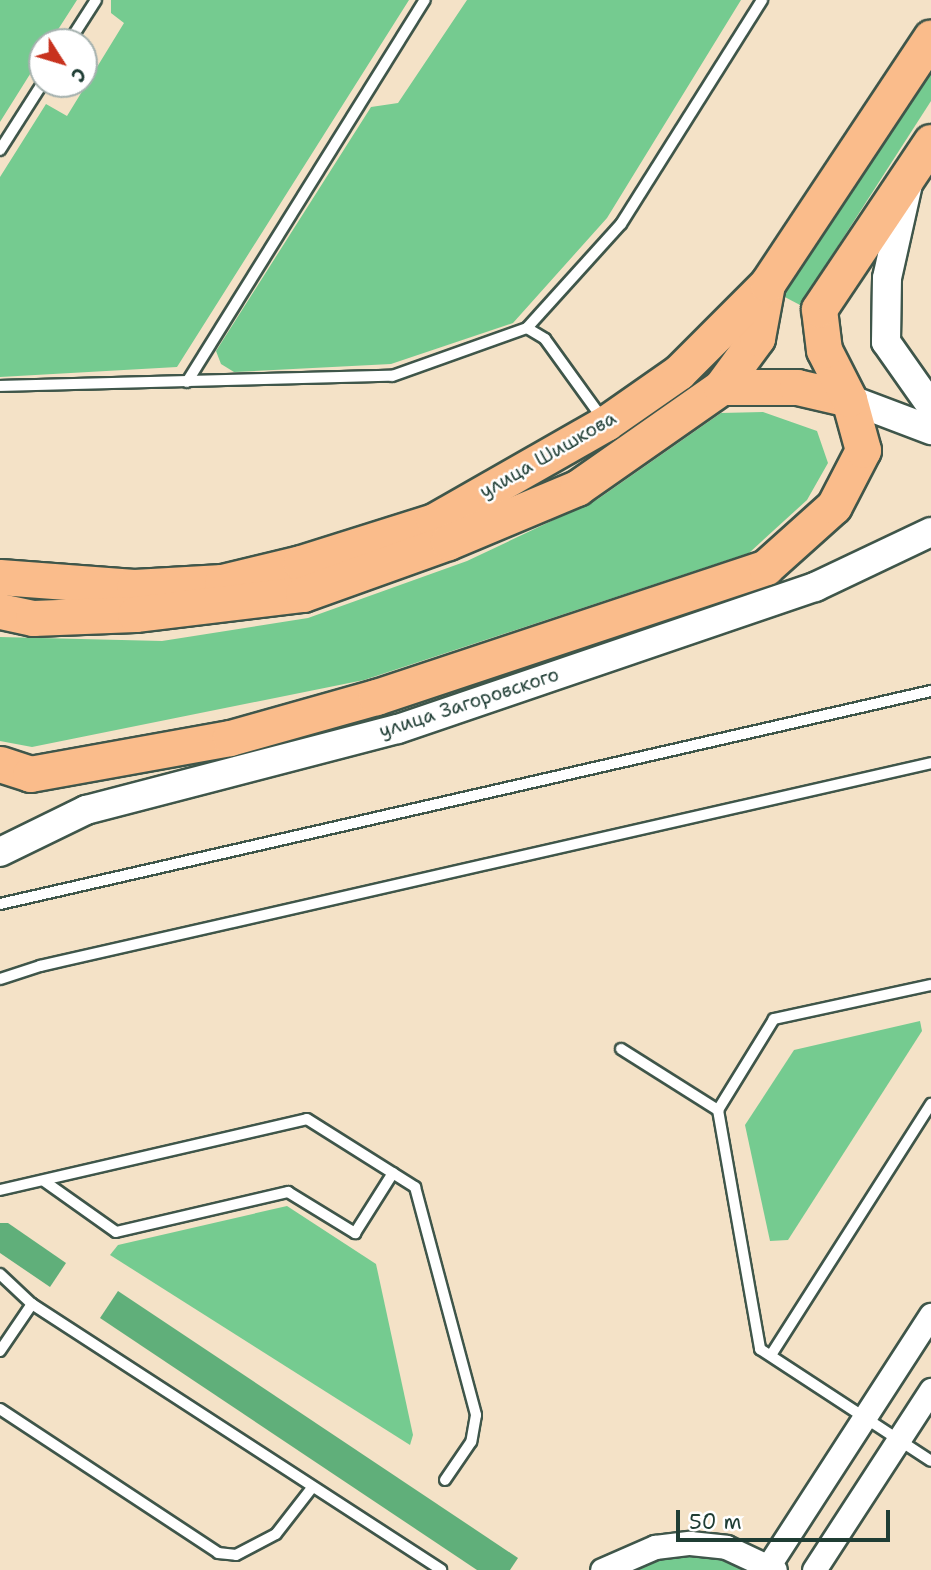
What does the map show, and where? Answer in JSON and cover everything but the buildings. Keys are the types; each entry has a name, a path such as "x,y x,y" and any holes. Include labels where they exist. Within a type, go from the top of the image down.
{"main road":[{"name":"улица Шишкова","path":"0,577 134,587 222,582 301,563 434,521 606,423 679,372 767,284 931,37"},
{"path":"0,764 30,774 230,738 376,697 766,568 834,506 863,450 849,398 824,350 819,309 909,180 931,142"},
{"name":"улица Шишкова","path":"0,611 33,618 135,614 303,594 448,542 577,488 722,387 757,338 767,284"},
{"path":"722,387 797,387 849,398"}],"street":[{"path":"909,180 887,278 886,342 931,406"},
{"path":"849,398 931,430"},
{"name":"улица Загоровского","path":"0,852 86,810 398,729 815,587 931,532"},
{"path":"376,697 398,729"},
{"path":"602,1570 655,1547 690,1543 726,1547 772,1568 931,1315"},
{"path":"814,1570 931,1390"}],"lane":[{"path":"78,28 96,0"},
{"path":"187,382 425,0"},
{"path":"0,386 392,376 527,328 621,224 762,0"},
{"path":"0,150 33,98"},
{"path":"527,328 545,339 606,423"},
{"path":"0,904 931,691"},
{"path":"0,979 53,963 931,763"},
{"path":"931,985 774,1019 718,1110 760,1349 931,1461"},
{"path":"621,1048 718,1110"},
{"path":"771,1355 931,1104"},
{"path":"0,1190 307,1119 415,1187 476,1415 471,1442 445,1480"},
{"path":"44,1181 117,1232 288,1192 355,1233 393,1173"},
{"path":"0,1274 32,1304 311,1489 441,1570"},
{"path":"0,1351 32,1304"},
{"path":"0,1409 218,1553 236,1555 276,1534 311,1489"}],"green space":[{"path":"0,0 77,0 59,28 28,28 28,77 0,122"},
{"path":"111,0 409,0 177,367 0,377 0,177 46,104 67,116 78,98 98,98 98,65 124,23 111,13"},
{"path":"467,0 741,0 607,218 513,323 391,364 234,372 221,364 216,351 371,107 398,103"},
{"path":"931,63 931,101 800,305 781,295"},
{"path":"763,412 817,431 828,463 807,500 749,553 364,680 32,747 0,741 0,637 162,641 308,618 467,561 598,499 721,413"},
{"path":"920,1021 922,1031 788,1240 770,1241 745,1125 794,1050"},
{"path":"287,1206 376,1264 413,1435 410,1445 110,1255 118,1245"},
{"path":"0,1223 8,1223 66,1263 50,1287 0,1253"},
{"path":"118,1291 518,1558 510,1570 477,1570 100,1318"},
{"path":"690,1543 775,1570 602,1570"}]}
